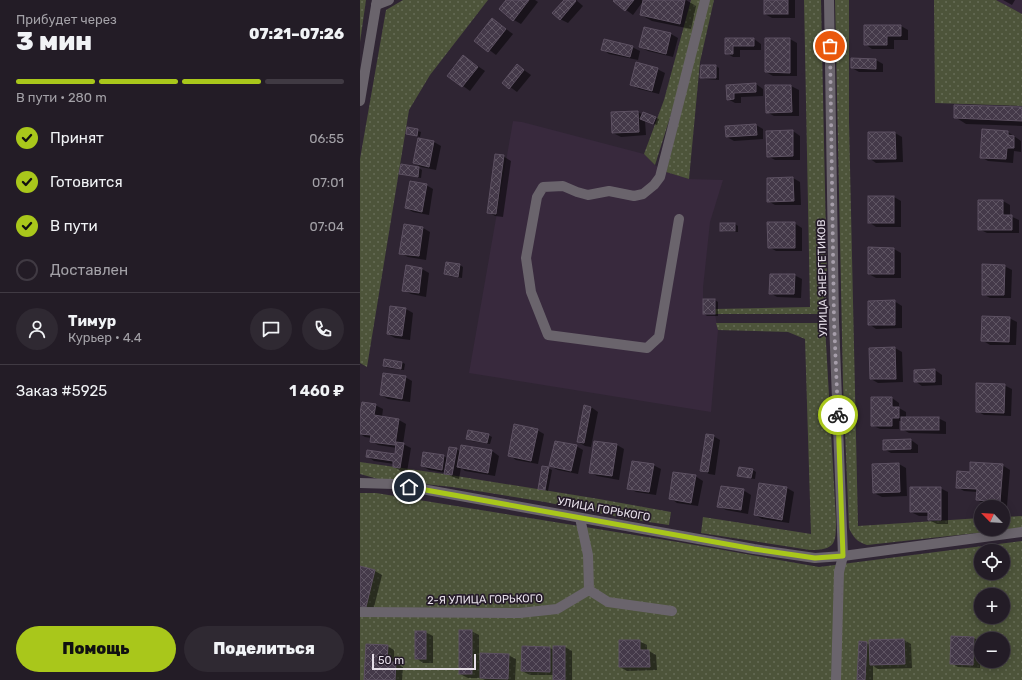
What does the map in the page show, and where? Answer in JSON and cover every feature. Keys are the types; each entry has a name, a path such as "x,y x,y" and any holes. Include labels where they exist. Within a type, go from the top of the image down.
{"street":[{"path":"360,101 377,2 389,0"},
{"path":"679,219 659,337 646,348 548,335 530,292 526,258 537,197 543,187 563,186 588,195 609,191 634,196 643,194 654,185 660,177 705,0"},
{"name":"УЛИЦА ЭНЕРГЕТИКОВ","path":"829,0 834,321 843,556 839,572 836,680"},
{"name":"УЛИЦА ГОРЬКОГО","path":"360,484 394,484 754,549 815,558 843,556"},
{"path":"580,518 588,555 589,590 608,602 672,611"},
{"path":"843,556 1022,532"},
{"name":"2-Я УЛИЦА ГОРЬКОГО","path":"360,612 520,613 557,609 589,590"}],"shaded area":[{"path":"996,0 1022,0 1022,14"},
{"path":"513,121 522,122 644,154 655,165 666,172 689,179 723,180 710,222 703,288 703,314 715,314 718,330 711,412 469,373"}],"green space":[{"path":"360,0 366,0 360,42"},
{"path":"403,0 488,0 430,75 409,110 367,367 360,363 360,159 386,10"},
{"path":"691,0 702,0 673,108 655,165 644,154 664,100"},
{"path":"709,0 714,0 700,62 689,179 666,172"},
{"path":"804,0 821,0 827,284 825,306 819,314 715,314 715,309 810,307"},
{"path":"835,0 849,0 849,122 858,526 974,518 974,533 867,545 856,539 849,528 843,384"},
{"path":"934,0 996,0 1022,14 1022,106 935,103"},
{"path":"716,323 821,323 825,325 836,520 835,540 830,547 819,550 810,550 701,533 703,517 811,534 805,339 788,332 718,330"},
{"path":"360,462 444,474 671,512 669,525 628,519 545,502 452,487 378,479 360,474"},
{"path":"360,493 376,493 678,542 819,567 974,547 974,580 1010,580 1010,544 999,544 1022,541 1022,680 360,680"},
{"path":"1022,516 1022,528 1010,529 1010,517"}],"building":[{"path":"506,0 529,0 513,21 499,9"},
{"path":"564,0 576,1 560,20 552,13"},
{"path":"634,0 625,11 613,1"},
{"path":"643,0 685,0 680,24 640,15"},
{"path":"764,0 788,0 788,14 764,14"},
{"path":"492,18 506,29 488,52 474,41"},
{"path":"864,25 901,25 901,36 887,36 887,45 864,45"},
{"path":"644,27 671,33 666,54 639,47"},
{"path":"725,38 754,38 754,46 733,46 733,54 725,54"},
{"path":"765,38 790,38 790,73 765,72"},
{"path":"604,39 633,46 630,57 601,50"},
{"path":"463,55 478,67 462,87 447,76"},
{"path":"851,58 876,59 876,69 851,68"},
{"path":"636,62 658,68 652,91 630,85"},
{"path":"517,64 524,70 509,89 502,83"},
{"path":"701,65 716,65 716,78 700,78"},
{"path":"756,83 756,92 734,93 734,99 727,100 726,85"},
{"path":"765,85 791,85 792,112 766,113"},
{"path":"954,105 1022,107 1022,121 954,118"},
{"path":"638,111 639,132 612,133 611,112"},
{"path":"643,112 656,117 653,124 640,119"},
{"path":"756,124 757,135 726,137 725,126"},
{"path":"407,127 418,129 417,136 406,134"},
{"path":"982,129 1008,131 1008,135 1014,136 1014,148 1007,148 1006,159 980,158"},
{"path":"793,130 793,156 767,157 766,131"},
{"path":"868,132 895,132 896,159 868,159"},
{"path":"418,138 434,141 429,167 413,163"},
{"path":"495,154 504,155 496,214 487,213"},
{"path":"401,164 419,167 418,177 399,174"},
{"path":"793,177 794,201 767,202 767,178"},
{"path":"410,181 427,184 422,212 405,208"},
{"path":"868,196 894,196 894,223 868,223"},
{"path":"978,200 1003,200 1003,215 1012,215 1012,230 978,230"},
{"path":"767,222 795,222 795,248 768,248"},
{"path":"720,223 735,223 735,231 720,231"},
{"path":"404,224 423,227 419,256 399,254"},
{"path":"868,247 894,248 894,274 868,274"},
{"path":"446,262 460,264 458,277 444,274"},
{"path":"982,264 1005,265 1004,295 982,295"},
{"path":"406,265 422,268 419,293 402,291"},
{"path":"770,274 795,274 794,294 769,294"},
{"path":"703,299 715,299 715,314 703,314"},
{"path":"895,300 895,325 868,325 868,301"},
{"path":"390,306 406,308 402,336 387,334"},
{"path":"982,316 1010,317 1009,342 981,341"},
{"path":"895,347 896,379 870,379 869,348"},
{"path":"384,359 402,362 401,369 383,366"},
{"path":"935,369 935,382 914,382 914,370"},
{"path":"383,373 406,376 402,399 380,395"},
{"path":"976,383 1005,384 1004,413 976,412"},
{"path":"871,397 892,397 892,407 899,407 899,418 892,418 892,426 871,426"},
{"path":"362,402 376,404 374,415 399,419 395,445 370,442 371,435 360,434 360,413"},
{"path":"584,405 591,407 584,443 577,442"},
{"path":"901,417 939,417 939,430 901,430"},
{"path":"514,424 538,429 531,461 508,456"},
{"path":"468,430 489,434 487,443 466,439"},
{"path":"706,434 714,435 708,472 700,471"},
{"path":"911,439 911,449 883,450 883,440"},
{"path":"555,441 577,445 571,471 549,466"},
{"path":"594,441 617,444 612,476 589,473"},
{"path":"396,442 404,443 400,468 393,467 393,461 366,457 367,450 395,454"},
{"path":"461,445 492,450 488,473 457,467"},
{"path":"449,447 457,448 452,475 444,474"},
{"path":"423,452 444,455 442,470 421,466"},
{"path":"632,461 654,464 649,492 627,489"},
{"path":"970,462 1003,464 1000,500 976,500 977,489 956,488 957,471 970,472"},
{"path":"899,463 900,492 873,493 872,464"},
{"path":"542,466 549,467 545,490 538,489"},
{"path":"739,467 753,469 751,478 737,476"},
{"path":"673,472 696,475 691,503 669,499"},
{"path":"759,483 787,487 782,520 754,515"},
{"path":"721,486 744,489 741,510 717,507"},
{"path":"910,487 941,487 941,520 928,520 928,512 910,512"},
{"path":"360,566 375,570 366,607 360,606"},
{"path":"459,630 472,630 472,674 459,674"},
{"path":"415,631 426,631 426,659 415,659"},
{"path":"951,636 974,637 973,665 950,664"},
{"path":"904,639 905,664 870,665 869,640"},
{"path":"619,640 640,640 640,650 649,650 650,667 619,667"},
{"path":"859,641 867,642 865,680 857,680"},
{"path":"366,644 388,645 387,662 396,662 395,680 364,680"},
{"path":"522,646 550,647 550,672 521,671"},
{"path":"553,646 565,646 565,680 553,680"},
{"path":"480,653 509,654 508,679 480,678"}],"way so far":[{"path":"830,46 834,321 838,415"}],"route":[{"path":"409,487 754,549 815,558 843,556 838,415"}]}
